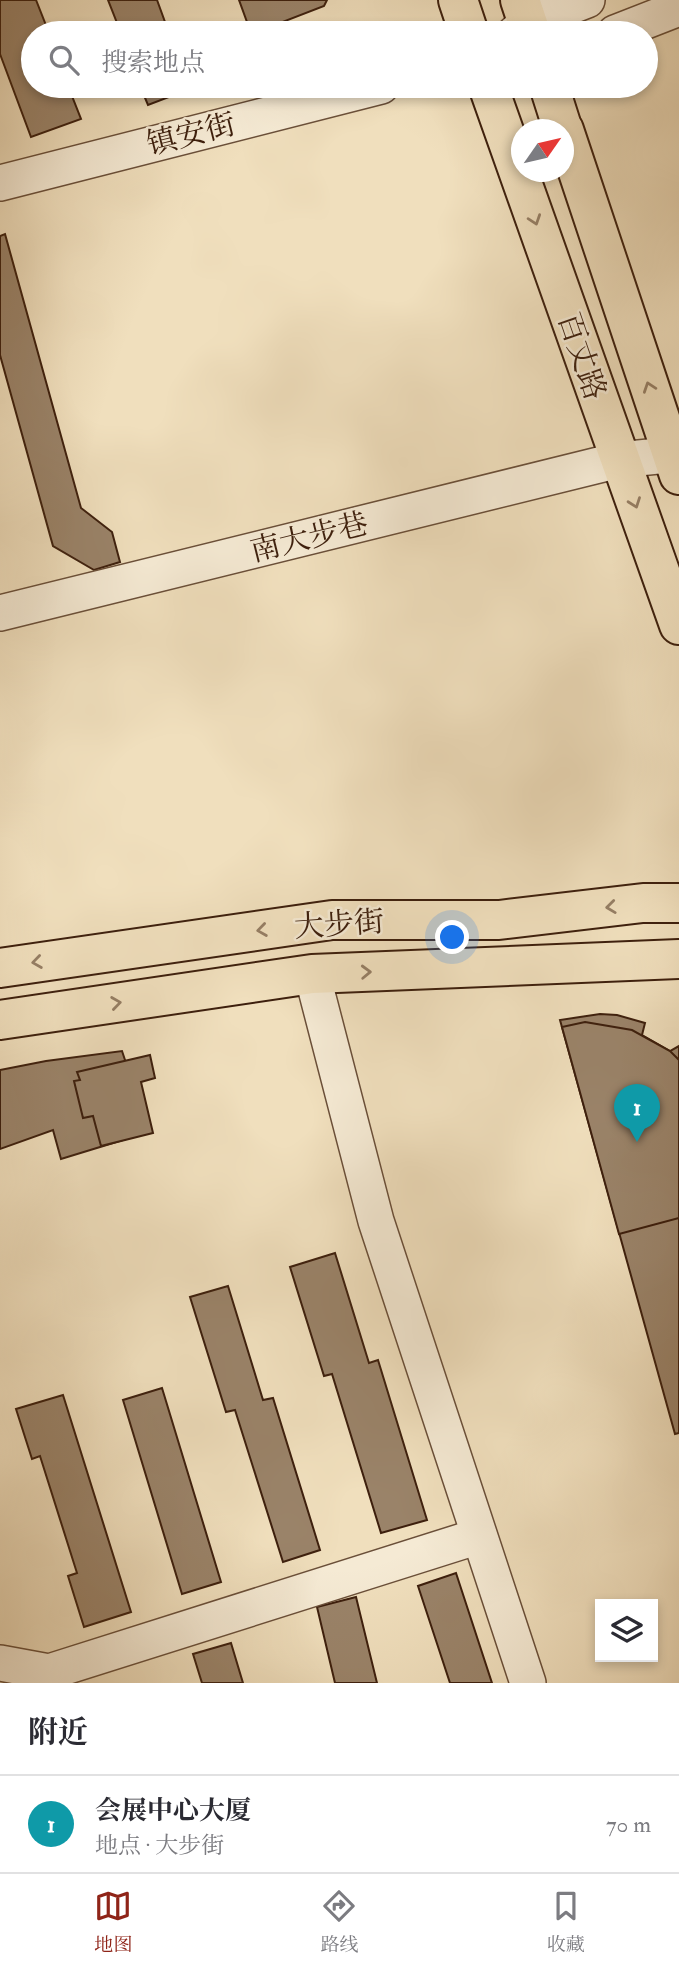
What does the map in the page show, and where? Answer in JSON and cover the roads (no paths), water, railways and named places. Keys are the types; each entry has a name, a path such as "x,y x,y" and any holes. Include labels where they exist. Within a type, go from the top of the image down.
{"main road":[{"path":"458,0 465,21"},
{"name":"百丈路","path":"492,98 679,625"},
{"name":"百丈路","path":"553,98 560,119"},
{"name":"百丈路","path":"574,162 677,461"},
{"name":"大步街","path":"0,968 331,920 499,920 643,903 679,903"},
{"name":"大步街","path":"0,1020 312,974 679,959"}],"street":[{"path":"526,21 587,0"},
{"path":"646,21 679,8"},
{"name":"镇安街","path":"0,183 334,98"},
{"name":"南大步巷","path":"0,613 619,460 677,461"},
{"path":"312,974 376,1222 528,1683"},
{"path":"0,1663 51,1677 479,1536"}],"place":[{"name":"会展中心大厦","path":"637,1142"}]}
